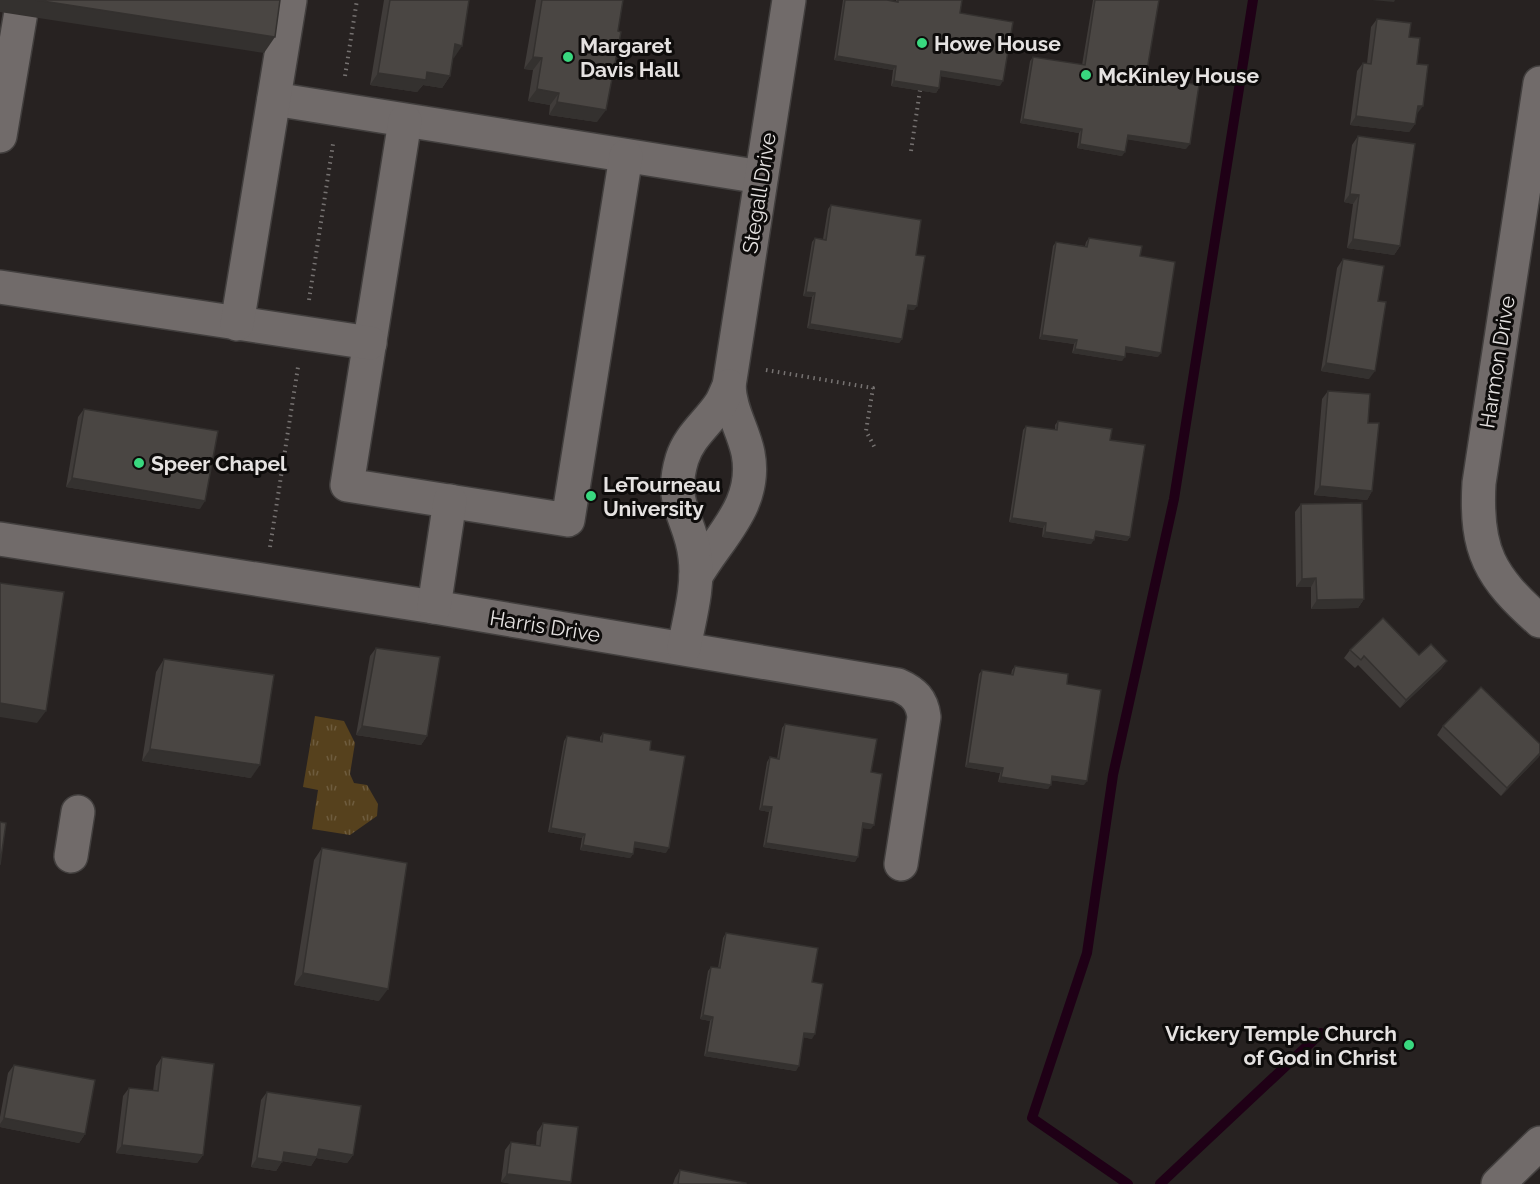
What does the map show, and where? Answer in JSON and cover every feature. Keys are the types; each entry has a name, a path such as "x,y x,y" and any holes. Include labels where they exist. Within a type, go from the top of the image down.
{"street":[{"path":"0,136 23,0"},
{"path":"237,324 290,0"},
{"name":"Stegall Drive","path":"696,576 711,551 739,514 747,488 749,462 747,450 731,407 729,386 789,0"},
{"name":"Harmon Drive","path":"1540,83 1479,483 1477,514 1489,564 1518,602 1540,621"},
{"path":"274,99 761,177"},
{"path":"405,121 347,485 568,520 626,156"},
{"path":"0,287 370,343"},
{"name":"Stegall Drive","path":"684,648 696,576 695,556 679,506 678,477 686,449 721,403 729,386"},
{"path":"434,607 450,501"},
{"name":"Harris Drive","path":"0,539 684,648 887,682 908,689 915,694 923,709 924,717 901,864"},
{"path":"70,856 78,812"},
{"path":"1498,1184 1540,1143"}],"path":[{"path":"344,80 357,0"},
{"path":"911,151 920,90"},
{"path":"308,302 334,143"},
{"path":"756,369 873,388 866,431 876,450"}],"green space":[{"path":"315,716 344,721 355,743 350,774 354,783 367,785 378,804 377,816 350,835 312,829 318,790 303,787"}],"building":[{"path":"36,0 280,0 275,37"},
{"path":"390,0 469,0 462,46 455,44 450,76 427,72 426,80 378,73"},
{"name":"Margaret Davis Hall","path":"542,0 623,0 618,31 621,32 606,110 557,102 559,93 537,89 542,58 533,57"},
{"name":"Howe House","path":"845,0 898,2 898,0 962,0 960,13 1013,22 1003,81 941,71 939,88 894,81 896,66 837,56"},
{"name":"McKinley House","path":"1095,0 1159,0 1146,76 1199,85 1190,144 1128,135 1125,152 1080,144 1082,129 1023,119 1033,57 1085,65"},
{"path":"1377,19 1411,23 1409,37 1420,38 1417,64 1428,65 1423,106 1418,106 1415,124 1356,116 1363,63 1371,64"},
{"path":"1358,136 1415,144 1400,246 1353,239 1359,195 1350,194"},
{"path":"831,205 921,220 916,255 925,256 917,306 908,305 902,339 810,324 815,293 806,292 815,238 826,240"},
{"path":"1089,238 1142,246 1140,256 1175,262 1161,353 1126,347 1125,357 1075,349 1077,340 1042,335 1056,242 1087,247"},
{"path":"1343,259 1384,266 1378,301 1386,302 1375,371 1326,363"},
{"path":"1328,391 1370,394 1368,423 1379,423 1372,491 1320,486"},
{"name":"Speer Chapel","path":"84,409 218,431 205,501 72,478"},
{"path":"1058,421 1112,429 1110,440 1145,445 1130,537 1096,531 1094,540 1045,532 1046,523 1012,518 1026,426 1057,430"},
{"path":"1362,503 1364,599 1317,600 1316,578 1302,579 1301,504"},
{"path":"0,583 64,592 46,711 0,703"},
{"path":"1383,618 1419,655 1431,644 1447,661 1406,700 1364,656 1361,660 1350,650"},
{"path":"376,648 440,657 427,736 362,726"},
{"path":"164,659 274,675 260,765 150,749"},
{"path":"1015,666 1068,674 1067,684 1101,690 1087,781 1052,776 1051,785 1001,777 1003,768 968,763 982,670 1013,675"},
{"path":"1481,687 1540,744 1540,753 1507,788 1443,726"},
{"path":"785,724 877,739 871,772 882,774 874,825 863,823 858,857 766,843 772,807 762,806 770,757 779,759"},
{"path":"603,733 651,741 650,750 685,756 669,848 635,842 633,854 583,845 585,834 551,828 567,736 602,742"},
{"path":"0,822 6,823 0,865"},
{"path":"322,848 407,863 388,989 303,973"},
{"path":"726,933 818,948 812,982 823,984 815,1034 804,1033 799,1066 707,1052 713,1017 703,1015 711,967 720,968"},
{"path":"162,1057 214,1064 203,1155 122,1145 129,1088 158,1091"},
{"path":"14,1065 95,1080 85,1134 4,1118"},
{"path":"267,1092 361,1106 353,1155 319,1149 317,1157 284,1152 282,1162 257,1158"},
{"path":"543,1123 578,1127 571,1182 507,1174 511,1142 540,1146"},
{"path":"680,1170 746,1183 746,1184 678,1184"}],"waterway":[{"path":"1128,1184 1032,1118 1087,953 1113,775 1174,499 1253,0"},
{"path":"1160,1184 1321,1033"}],"place":[{"name":"Howe House","path":"922,43"},
{"name":"Margaret Davis Hall","path":"568,57"},
{"name":"McKinley House","path":"1086,75"},
{"name":"Speer Chapel","path":"139,463"},
{"name":"LeTourneau University","path":"591,496"},
{"name":"Vickery Temple Church of God in Christ","path":"1409,1045"}]}
